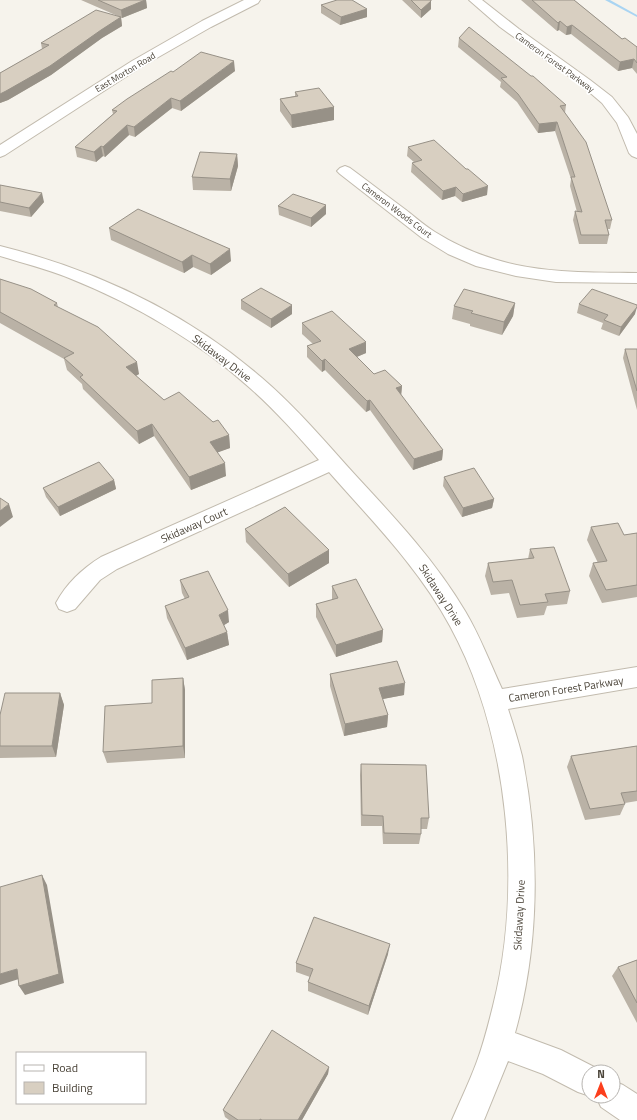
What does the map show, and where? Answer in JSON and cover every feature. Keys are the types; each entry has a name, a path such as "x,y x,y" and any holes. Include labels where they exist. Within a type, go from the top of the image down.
{"street":[{"name":"East Morton Road","path":"0,152 23,135 144,59 254,0"},
{"name":"Cameron Forest Parkway","path":"475,0 530,44 591,87 612,106 626,127 637,152"},
{"name":"Cameron Woods Court","path":"345,171 428,235 454,250 482,262 516,271 556,277 637,278"},
{"name":"Skidaway Drive","path":"0,251 50,265 98,284 146,308 195,337 242,371 284,409 403,541 434,580 469,640 494,701 514,776 522,861 517,956 500,1043 480,1097 468,1120"},
{"name":"Skidaway Court","path":"68,603 92,574 108,563 333,462"},
{"name":"Cameron Forest Parkway","path":"494,701 637,677"},
{"path":"500,1043 550,1061 581,1077"},
{"path":"621,1102 637,1113"}],"building":[{"path":"98,0 145,0 121,10"},
{"path":"337,0 352,0 367,9 341,17 321,5"},
{"path":"411,0 431,0 431,1 421,10"},
{"path":"532,0 574,0 622,39 625,38 637,47 637,63 634,59 620,62 572,25 567,27 560,21 558,23"},
{"path":"96,10 121,17 50,66 0,94 0,73 49,45 41,43"},
{"path":"469,27 531,76 533,76 566,105 560,106 586,142 612,220 605,220 609,235 581,235 575,211 582,212 571,177 575,177 557,122 539,124 518,94 501,78 507,77 459,38"},
{"path":"201,52 234,61 180,101 171,98 134,127 127,125 103,147 101,146 94,152 75,147 117,111 112,110 171,71 173,72"},
{"path":"319,88 334,107 291,115 280,99 298,96 295,92"},
{"path":"434,140 466,169 468,169 488,186 463,194 456,187 443,191 412,163 422,160 408,147"},
{"path":"200,152 237,154 230,179 192,177"},
{"path":"0,185 42,193 29,208 0,202"},
{"path":"293,194 326,205 311,218 278,206"},
{"path":"138,209 230,249 210,264 192,255 182,262 109,228"},
{"path":"0,279 31,289 57,303 54,305 98,327 137,362 126,367 164,400 179,392 213,422 218,420 229,435 210,442 225,463 189,477 152,424 137,431 80,377 83,375 64,358 74,353 0,312"},
{"path":"261,288 292,305 271,319 241,300"},
{"path":"464,289 515,303 504,322 471,313 473,311 454,306"},
{"path":"592,289 637,305 637,307 621,327 604,320 608,315 579,304"},
{"path":"332,311 366,342 349,349 374,374 385,370 402,386 396,388 443,450 414,459 370,400 367,401 325,359 322,361 307,346 321,341 302,323"},
{"path":"625,349 637,349 637,391"},
{"path":"99,462 114,480 58,507 43,488"},
{"path":"474,468 494,499 463,508 444,477"},
{"path":"0,498 9,504 0,511"},
{"path":"285,507 329,550 288,574 245,529"},
{"path":"618,523 624,535 637,533 637,585 606,590 593,563 607,561 591,527"},
{"path":"554,547 570,591 545,594 548,602 520,605 512,580 493,582 488,563 534,558 530,549"},
{"path":"208,571 228,610 219,615 227,632 185,648 165,606 189,597 180,580"},
{"path":"356,579 383,630 336,645 316,604 338,598 332,586"},
{"path":"397,661 405,683 379,688 388,715 345,724 330,674"},
{"path":"183,678 183,746 103,752 105,706 152,703 152,680"},
{"path":"5,693 60,693 52,746 0,746 0,715"},
{"path":"637,746 637,791 621,793 625,804 590,809 571,756"},
{"path":"361,764 426,765 429,818 421,818 421,834 384,833 383,816 362,815"},
{"path":"42,875 59,974 19,986 17,969 0,974 0,887"},
{"path":"314,917 390,944 369,1006 308,982 313,969 296,963"},
{"path":"637,960 637,1003 618,967"},
{"path":"272,1030 329,1067 298,1120 238,1120 223,1110"}],"waterway":[{"path":"607,0 637,16"}]}
